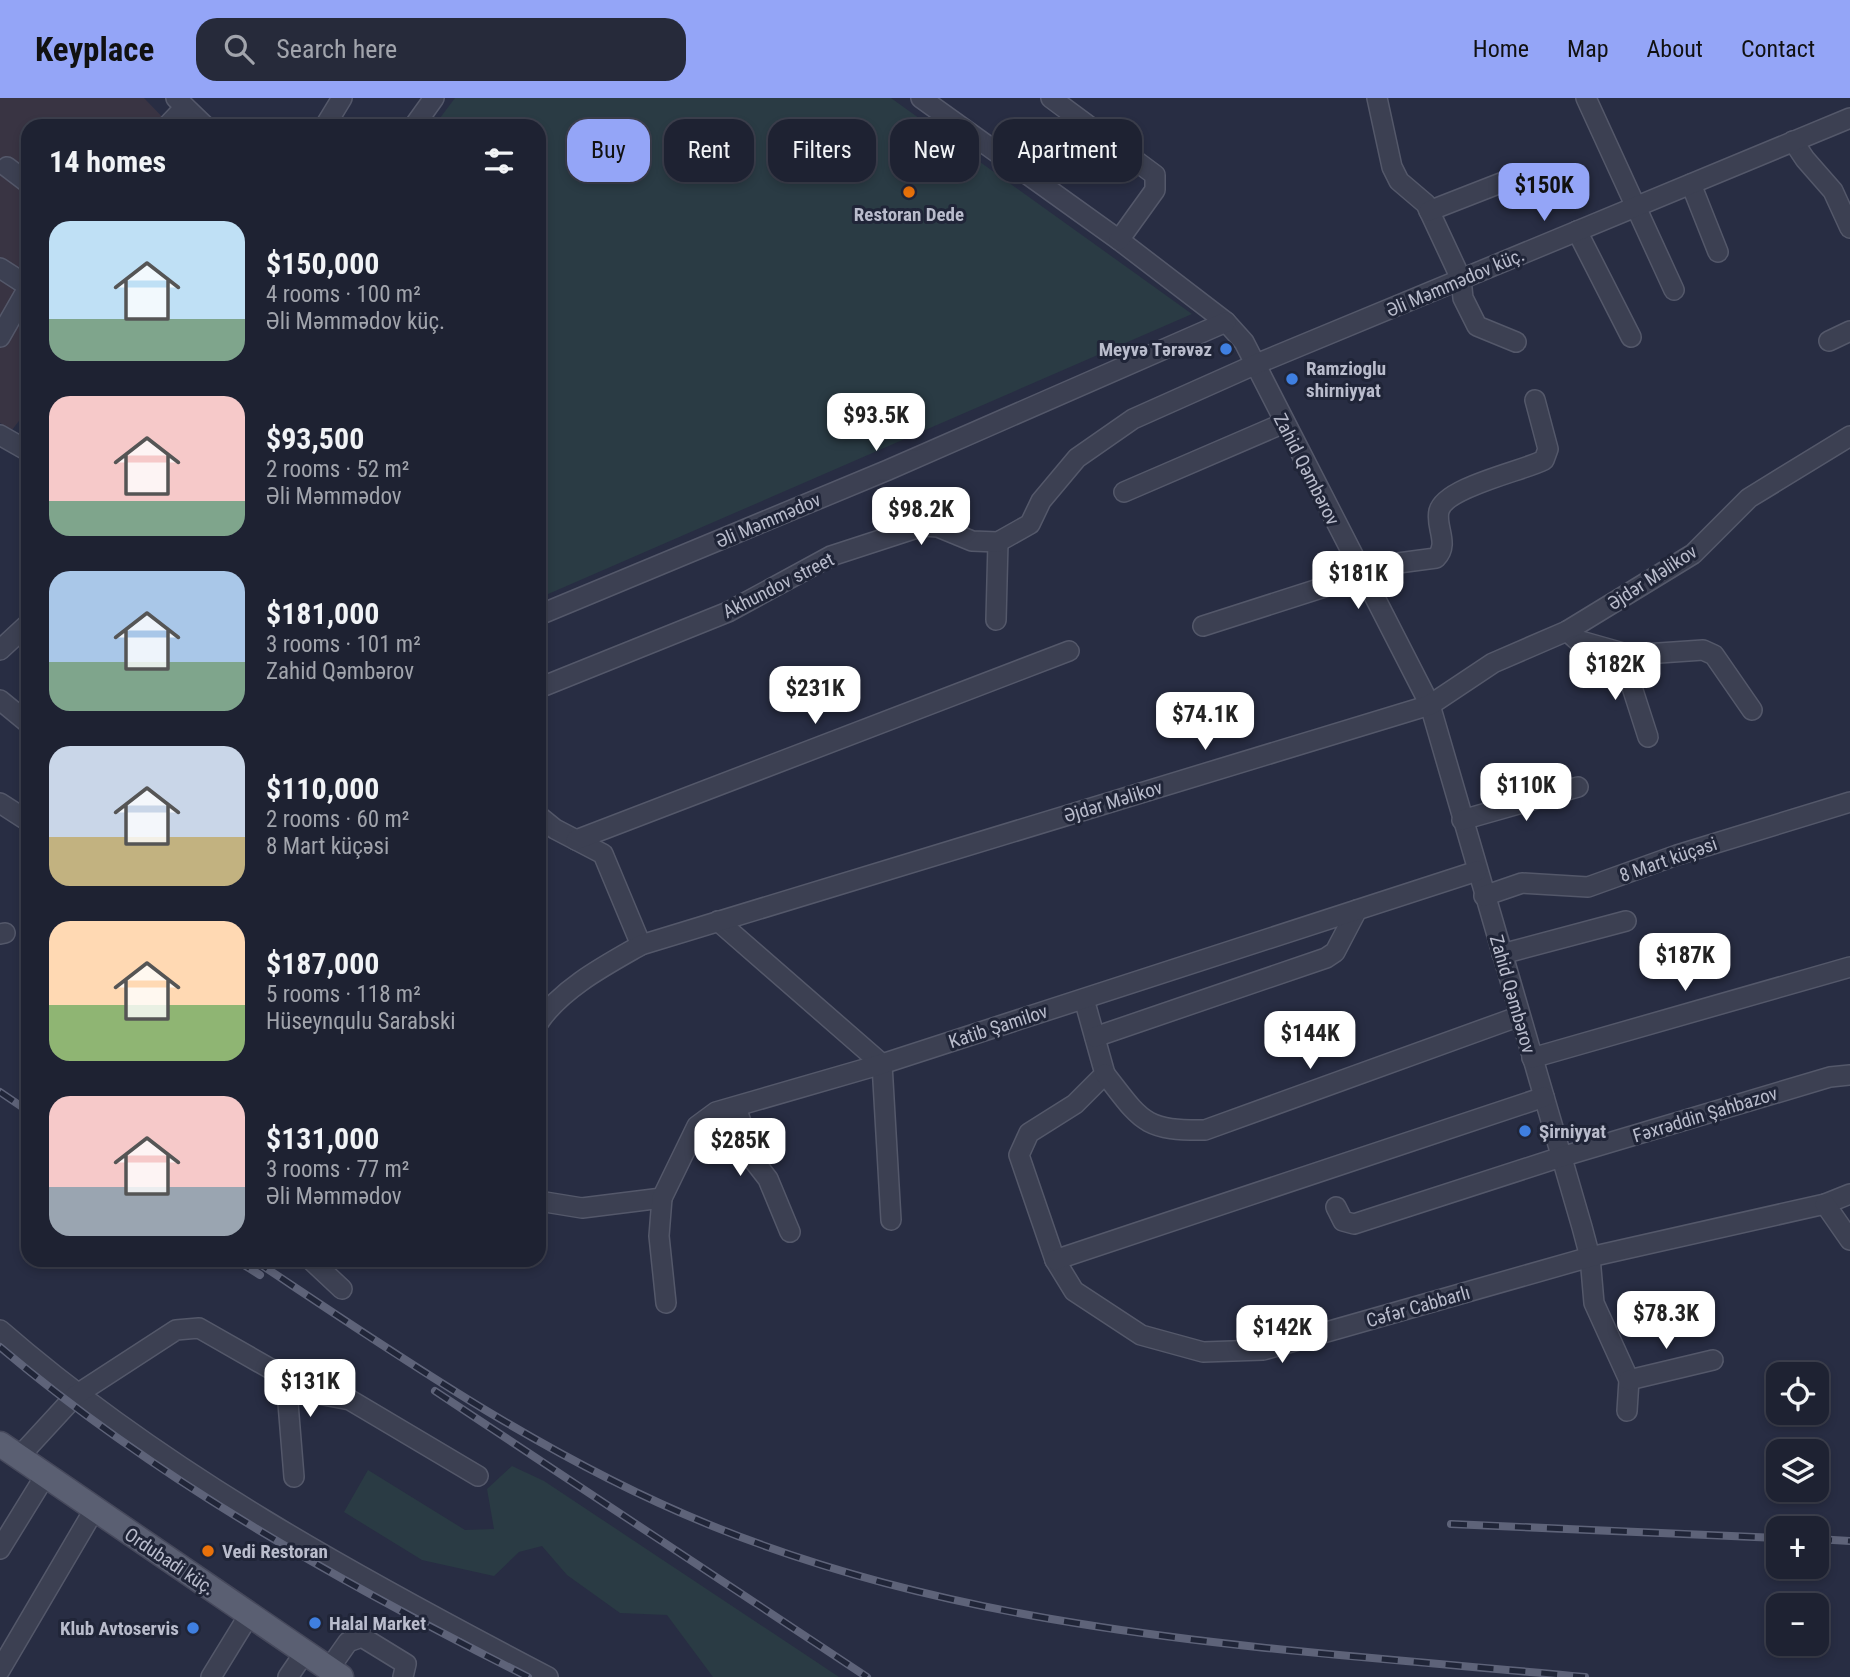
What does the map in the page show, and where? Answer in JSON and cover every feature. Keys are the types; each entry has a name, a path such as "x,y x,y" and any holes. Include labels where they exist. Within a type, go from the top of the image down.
{"main road":[{"name":"Ordubadi küç.","path":"9,1451 335,1673"}],"street":[{"path":"329,119 342,98"},
{"path":"419,119 434,98"},
{"name":"Zahid Qəmbərov","path":"921,98 1119,240 1226,322 1244,342 1430,705 1590,1257 1596,1311 1629,1380"},
{"path":"1051,98 1154,175 1155,190 1119,240"},
{"path":"1377,98 1392,167 1399,181 1422,199 1429,211 1461,279 1463,298 1477,326 1516,342"},
{"path":"1586,98 1674,290"},
{"path":"171,119 180,103 197,119"},
{"name":"Əli Məmmədov küç.","path":"1254,365 1850,118"},
{"path":"1793,141 1810,166 1833,191 1850,228"},
{"path":"7,167 21,178"},
{"path":"1429,211 1511,179"},
{"path":"1691,184 1718,252"},
{"path":"1577,231 1631,337"},
{"path":"0,268 21,282"},
{"path":"0,337 21,300"},
{"name":"Əli Məmmədov","path":"546,612 854,484 1226,322"},
{"path":"1829,341 1850,331"},
{"path":"996,620 998,542 1030,524 1057,479 1099,440 1133,419 1254,365"},
{"path":"1203,626 1362,575 1383,565 1437,558 1443,545 1438,514 1445,502 1472,487 1544,460 1548,449 1535,400"},
{"path":"1124,492 1284,423"},
{"path":"0,435 21,447"},
{"name":"Əjdər Məlikov","path":"546,1012 605,965 641,945 1430,705 1493,663 1566,631 1693,554 1749,498 1850,436"},
{"name":"Akhundov street","path":"546,685 728,612 831,556 923,526 938,527 972,541 998,542"},
{"path":"0,650 21,630"},
{"path":"1566,631 1577,640 1637,656 1703,650 1714,655 1752,710"},
{"path":"576,840 1069,651"},
{"path":"1621,653 1648,737"},
{"path":"0,700 21,717"},
{"path":"1462,820 1578,787"},
{"name":"8 Mart küçəsi","path":"1484,896 1522,883 1588,887 1677,855 1850,802"},
{"path":"0,803 21,816"},
{"path":"546,821 603,854 641,945"},
{"name":"Katib Şamilov","path":"666,1303 659,1236 662,1198 697,1126 716,1112 882,1064 1477,872"},
{"path":"1095,1037 1325,958 1335,952 1357,910"},
{"path":"1502,954 1626,920"},
{"path":"718,921 882,1064 891,1220"},
{"path":"1532,1058 1850,967"},
{"path":"1084,999 1105,1074 1141,1119 1174,1131 1205,1130 1520,1016"},
{"name":"Cəfər Cabbarlı","path":"1105,1074 1074,1104 1029,1133 1019,1155 1055,1259 1074,1291 1141,1335 1203,1352 1263,1350 1590,1257 1825,1204 1850,1194"},
{"name":"Fəxrəddin Şahbazov","path":"1336,1207 1343,1221 1354,1224 1562,1157 1830,1077 1850,1075"},
{"path":"1055,1259 1544,1097"},
{"path":"736,1107 754,1161 768,1179 790,1232"},
{"path":"546,1202 582,1208 662,1198"},
{"path":"1825,1204 1850,1240"},
{"path":"318,1267 342,1289"},
{"path":"9,1451 76,1395 176,1330 199,1328 313,1393 349,1400 478,1476"},
{"path":"0,1330 76,1395 348,1570 548,1677"},
{"path":"1627,1410 1629,1380 1713,1360"},
{"path":"276,1374 288,1403 294,1477"},
{"path":"0,1549 45,1476"},
{"path":"0,1670 94,1510"},
{"path":"211,1677 249,1615"},
{"path":"335,1673 348,1642 355,1637 362,1637 406,1664 404,1677"},
{"path":"288,1677 305,1652"}],"shaded area":[{"path":"0,98 144,98 164,119 21,119 21,418 12,430 0,423"},
{"path":"455,98 891,98 920,119 890,119 890,182 979,182 979,161 993,171 993,182 1008,182 1192,314 546,595 546,119 439,119"},
{"path":"512,1466 544,1481 839,1677 713,1677 667,1615 620,1613 567,1575 542,1546 519,1552 494,1576 422,1560 344,1512 368,1470 465,1530 494,1529 487,1489"}],"railway":[{"path":"0,1092 21,1106"},
{"path":"247,1267 260,1275"},
{"path":"265,1267 419,1369 533,1438 650,1499 710,1525 815,1563 922,1592 1031,1615 1141,1633 1585,1677"},
{"path":"0,1347 123,1442 188,1486 322,1567 528,1677"},
{"path":"435,1391 867,1677"},
{"path":"1451,1524 1766,1537"},
{"path":"1829,1540 1850,1541"}],"place":[{"name":"Restoran Dede","path":"909,192"},
{"name":"Meyvə Tərəvəz","path":"1226,349"},
{"name":"Ramzioglu shirniyyat","path":"1292,379"},
{"name":"Şirniyyat","path":"1525,1131"},
{"name":"Vedi Restoran","path":"208,1551"},
{"name":"Halal Market","path":"315,1623"},
{"name":"Klub Avtoservis","path":"193,1628"}]}
